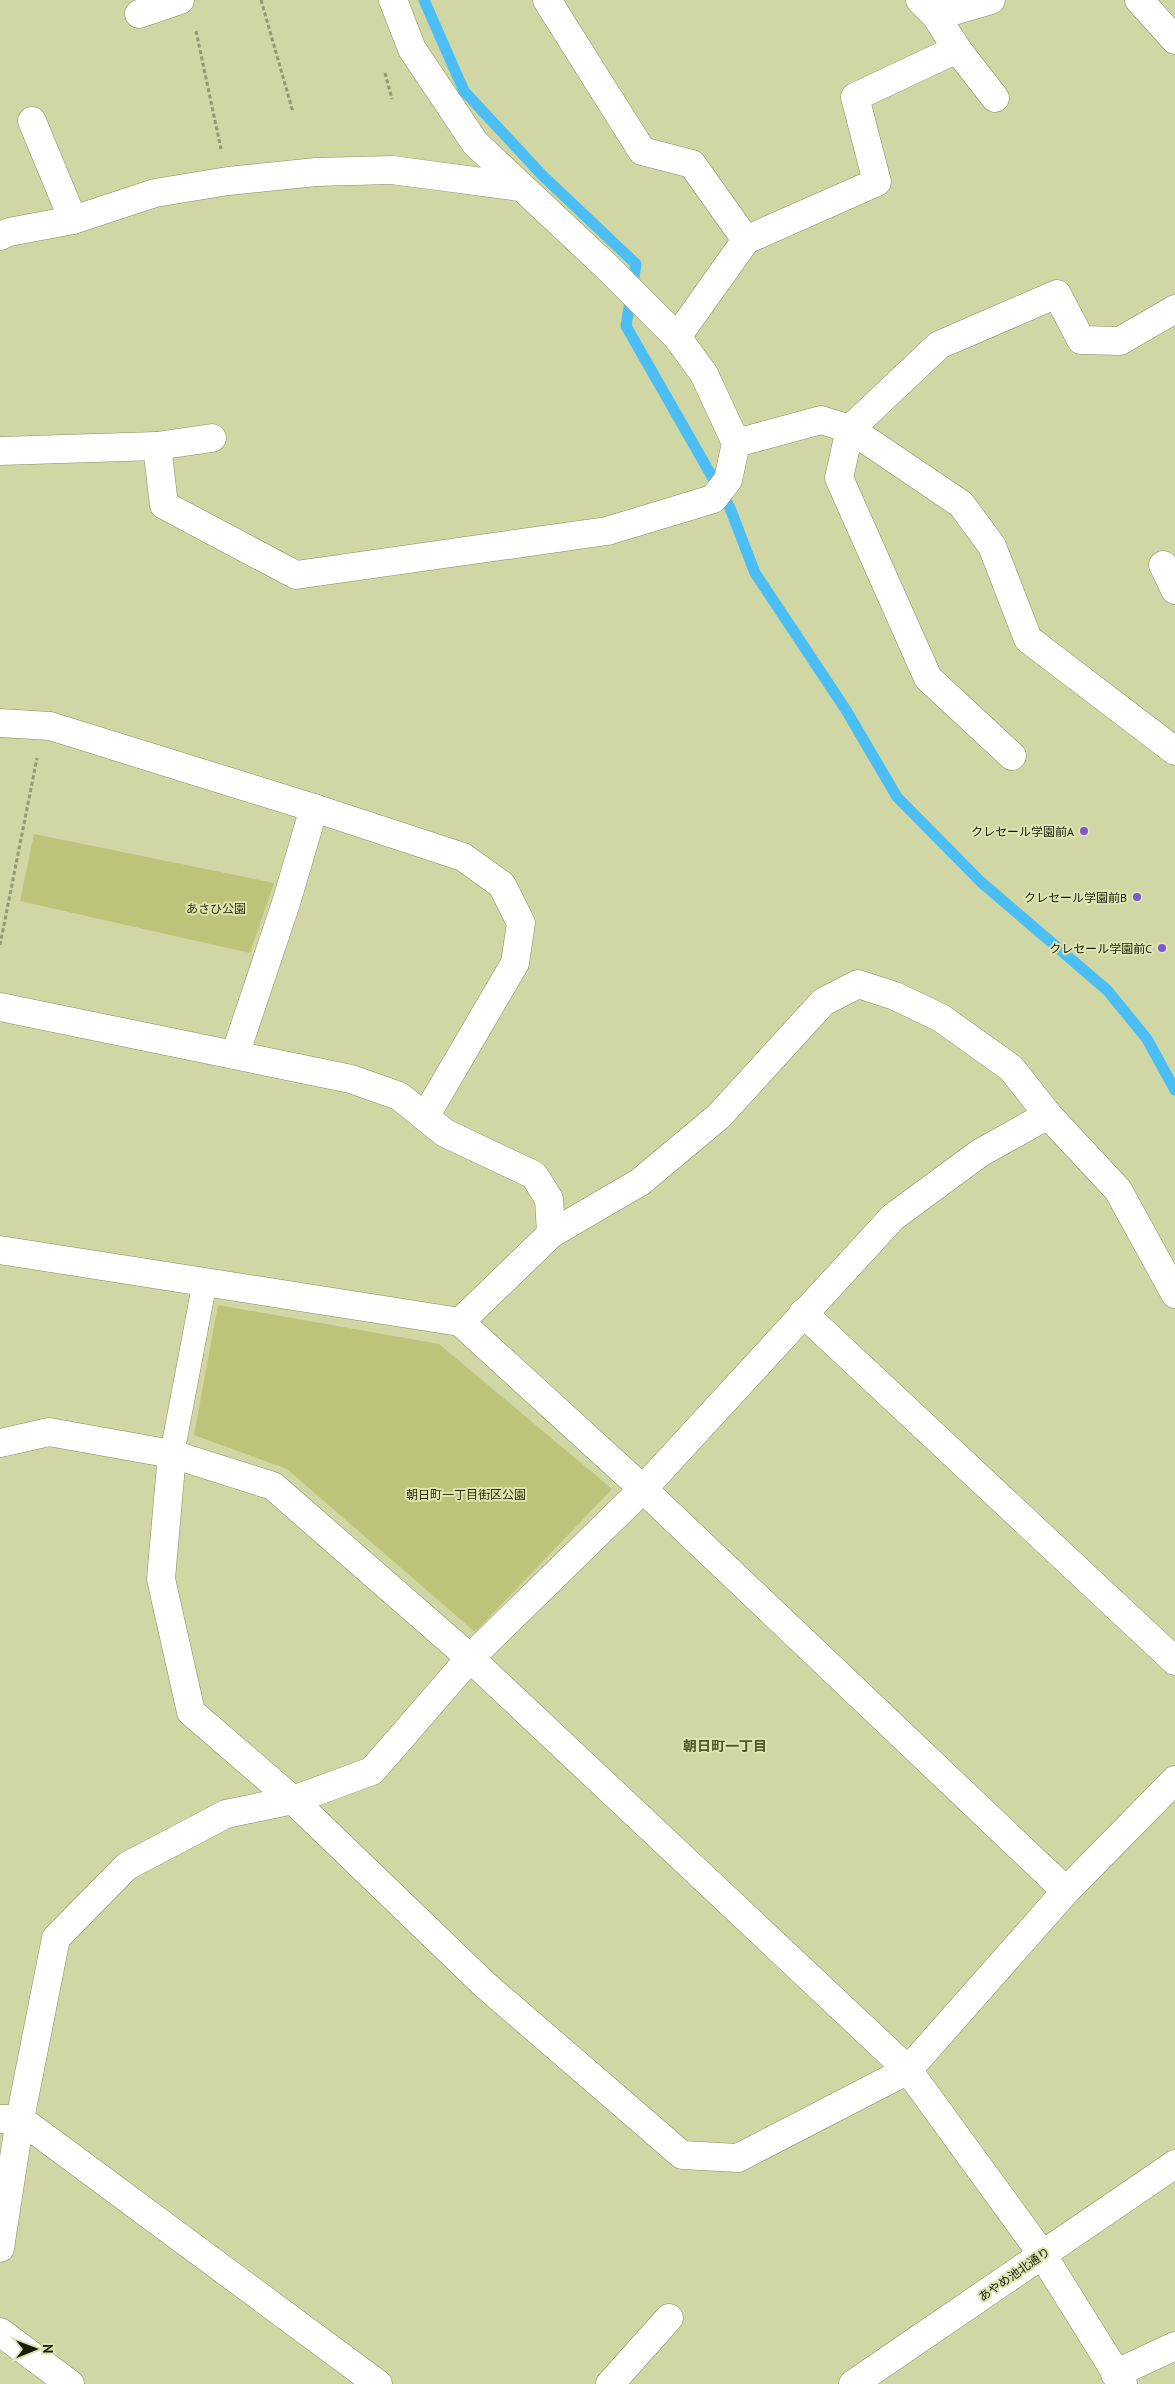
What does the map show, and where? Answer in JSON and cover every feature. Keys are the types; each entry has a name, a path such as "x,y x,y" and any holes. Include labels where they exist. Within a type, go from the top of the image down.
{"street":[{"path":"139,14 180,0"},
{"path":"157,446 164,505 296,575 607,531 714,498 728,480 736,443 704,374 676,337 607,267 520,187 470,135 412,49 393,0"},
{"path":"547,0 642,151 692,164 746,240"},
{"path":"991,0 928,8 995,98"},
{"path":"1139,0 1175,40"},
{"path":"676,337 746,240 877,182 855,97 957,49"},
{"path":"32,121 73,220"},
{"path":"0,236 9,232 73,220 155,193 228,181 316,172 392,170 520,187"},
{"path":"1012,756 928,678 839,478 850,429 939,345 1057,294 1081,340 1120,341 1175,308"},
{"path":"736,443 821,420 850,429 961,504 992,546 1028,639 1175,751"},
{"path":"0,451 157,446 212,438"},
{"path":"1163,565 1175,590"},
{"path":"0,723 44,725 314,808 463,857 502,885 521,923 515,963 425,1117"},
{"path":"235,1055 286,902 314,808"},
{"path":"460,1322 551,1234 640,1182 719,1116 823,1002 858,984 895,996 948,1024 1011,1068 1048,1115 1118,1190 1175,1294"},
{"path":"0,1007 351,1079 399,1096 445,1133 534,1175 549,1199 551,1234"},
{"path":"0,2248 10,2119 56,1938 127,1866 226,1814 293,1800 372,1771 470,1658 643,1488 893,1217 980,1153 1048,1115"},
{"path":"0,1250 460,1322 643,1488 1066,1891"},
{"path":"205,1281 172,1454 161,1579 191,1712 293,1800 484,1984 682,2155 738,2158 908,2070 1066,1891 1175,1780"},
{"path":"804,1312 1175,1661"},
{"path":"0,1443 49,1432 172,1454 273,1486 470,1658 908,2070 1042,2254 1119,2379 1175,2346"},
{"path":"10,2119 378,2384"},
{"name":"あやめ池北通り","path":"853,2384 1175,2164"},
{"path":"610,2384 669,2318"},
{"path":"0,2332 70,2384"}],"path":[{"path":"261,0 293,112"},
{"path":"195,29 228,181"},
{"path":"0,945 44,725"}],"green space":[{"name":"あさひ公園","path":"34,834 274,883 250,953 20,901"},
{"name":"朝日町一丁目街区公園","path":"218,1305 439,1344 612,1489 475,1632 287,1469 194,1435"}],"waterway":[{"path":"424,0 464,91 542,175 636,264 626,326 730,508 755,573 846,710 897,797 981,882 1107,990 1147,1039 1175,1090"}],"place":[{"name":"クレセール学園前A","path":"1084,831"},
{"name":"クレセール学園前B","path":"1137,897"},
{"name":"クレセール学園前C","path":"1162,948"}],"district":[{"name":"朝日町一丁目","path":"725,1746"}]}
